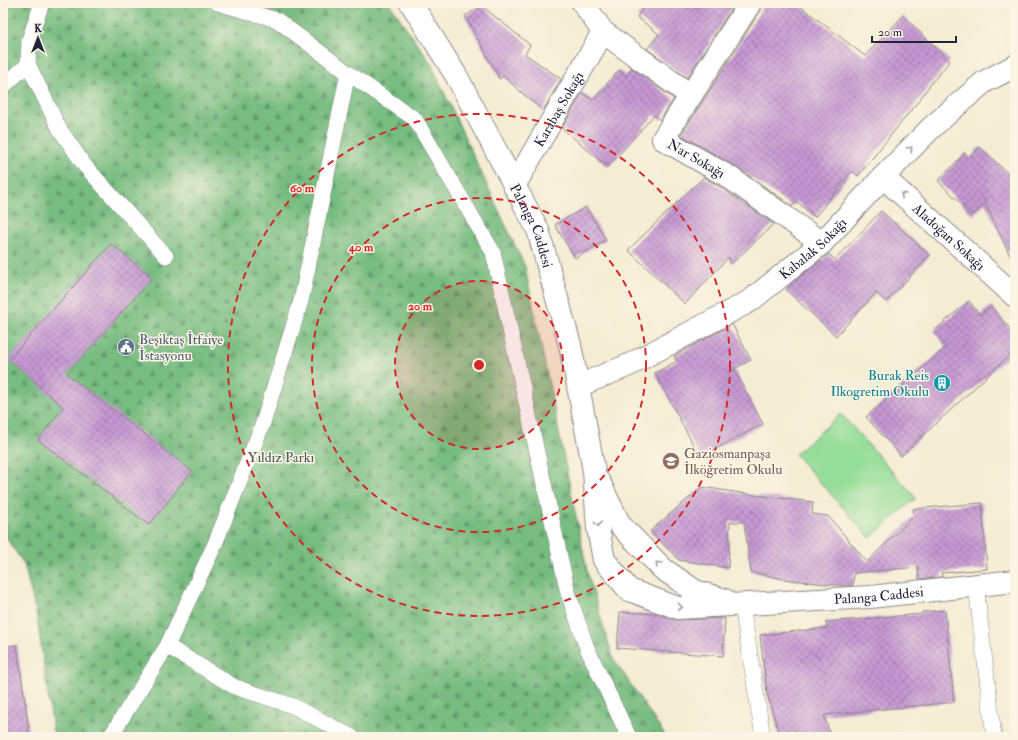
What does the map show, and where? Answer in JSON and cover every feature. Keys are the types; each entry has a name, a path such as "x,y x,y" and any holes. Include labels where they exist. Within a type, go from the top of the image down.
{"street":[{"name":"Palanga Caddesi","path":"411,3 457,77 538,230 570,345 594,471 598,528 604,560 629,590 678,608 870,597 1015,581"},
{"path":"583,3 603,32 690,95"},
{"name":"Nar Sokağı","path":"750,3 663,139 729,177 822,243"},
{"name":"Karabaş Sokağı","path":"514,186 603,32"},
{"name":"Kabalak Sokağı","path":"578,386 629,364 750,301 822,243 932,127 984,82 1015,66"},
{"name":"Aladoğan Sokağı","path":"883,177 1015,296"},
{"name":"Palanga Caddesi","path":"594,471 620,524 663,570 695,591 742,605"}],"lane":[{"path":"42,3 29,40 28,64 59,128 85,166 166,256"},
{"path":"218,3 277,20 348,73 414,119 493,252 568,593 587,648 629,737"},
{"path":"3,88 28,64"},
{"path":"110,737 167,646 215,544 263,423 301,301 348,73"},
{"path":"976,586 994,737"},
{"path":"742,605 763,737"},
{"path":"167,646 235,687 293,706 352,737"}],"green space":[{"name":"Yıldız Parkı","path":"3,3 389,3 430,62 525,267 588,575 613,658 666,737 54,737 37,617 24,564 3,533"},
{"path":"841,414 916,498 870,538 795,454"}],"building":[{"path":"647,3 735,3 687,78 647,49 659,34 637,17"},
{"path":"762,3 796,3 865,56 903,16 950,61 858,176 852,171 815,217 797,202 792,206 735,166 681,135 761,10"},
{"path":"482,6 530,45 525,54 561,79 543,111 503,76 500,79 465,16"},
{"path":"632,68 674,99 660,120 654,115 608,167 562,128 582,93 593,100 619,70 626,76"},
{"path":"980,147 1015,180 1015,266 985,203 973,215 938,181 965,153 970,158"},
{"path":"704,177 774,224 731,264 729,257 685,304 628,250"},
{"path":"586,207 606,240 575,258 555,225"},
{"path":"881,211 930,255 886,302 876,293 836,336 786,290 792,283 829,254 835,260"},
{"path":"111,244 152,278 67,374 192,471 149,525 38,440 63,407 9,359"},
{"name":"Burak Reis Ilkogretim Okulu","path":"969,301 980,315 991,306 1015,335 1015,350 901,456 866,417 946,347 934,331"},
{"path":"732,324 751,360 734,369 763,424 700,457 655,373 677,361 674,356"},
{"path":"702,487 813,502 812,514 828,516 867,562 914,516 913,509 982,503 987,569 941,573 942,577 919,579 918,567 854,573 853,585 843,586 784,579 751,572 744,522 730,522 728,568 679,560 650,531"},
{"path":"945,610 954,702 824,715 831,737 780,737 767,693 760,635 827,628 826,622 922,614 922,612"},
{"path":"620,612 658,614 674,620 725,618 723,656 617,648"},
{"path":"17,645 30,737 3,737 3,646"}],"place":[{"name":"Beşiktaş İtfaiye İstasyonu","path":"126,347"},
{"name":"Burak Reis Ilkogretim Okulu","path":"942,383"},
{"name":"Gaziosmanpaşa İlköğretim Okulu","path":"671,461"}]}
